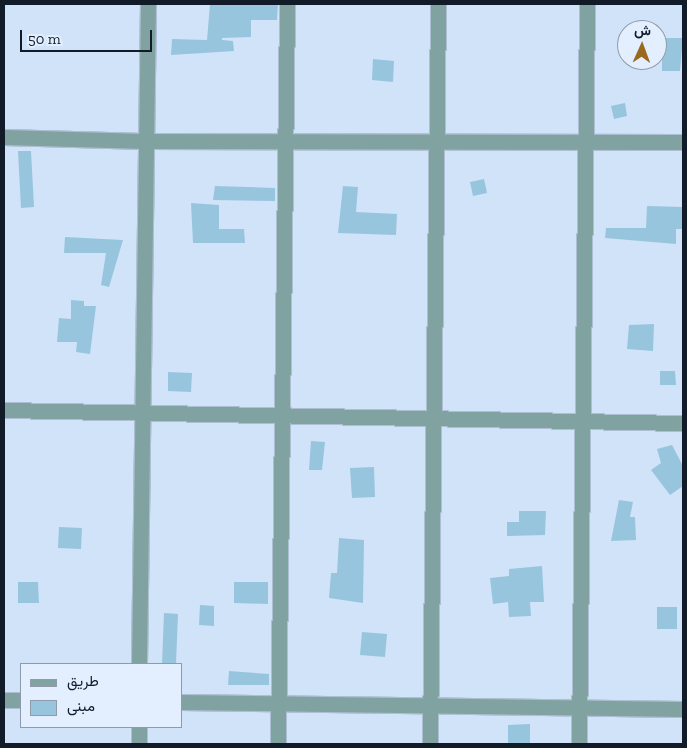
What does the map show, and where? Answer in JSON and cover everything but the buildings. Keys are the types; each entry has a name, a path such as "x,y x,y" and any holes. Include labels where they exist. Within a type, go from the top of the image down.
{"street":[{"path":"139,663 148,4"},
{"path":"278,744 287,4"},
{"path":"430,744 438,4"},
{"path":"579,744 584,142 587,4"},
{"path":"4,137 146,140 683,142"},
{"path":"4,410 683,423"},
{"path":"4,700 20,700"},
{"path":"182,702 683,709"},
{"path":"139,728 139,744"}]}
